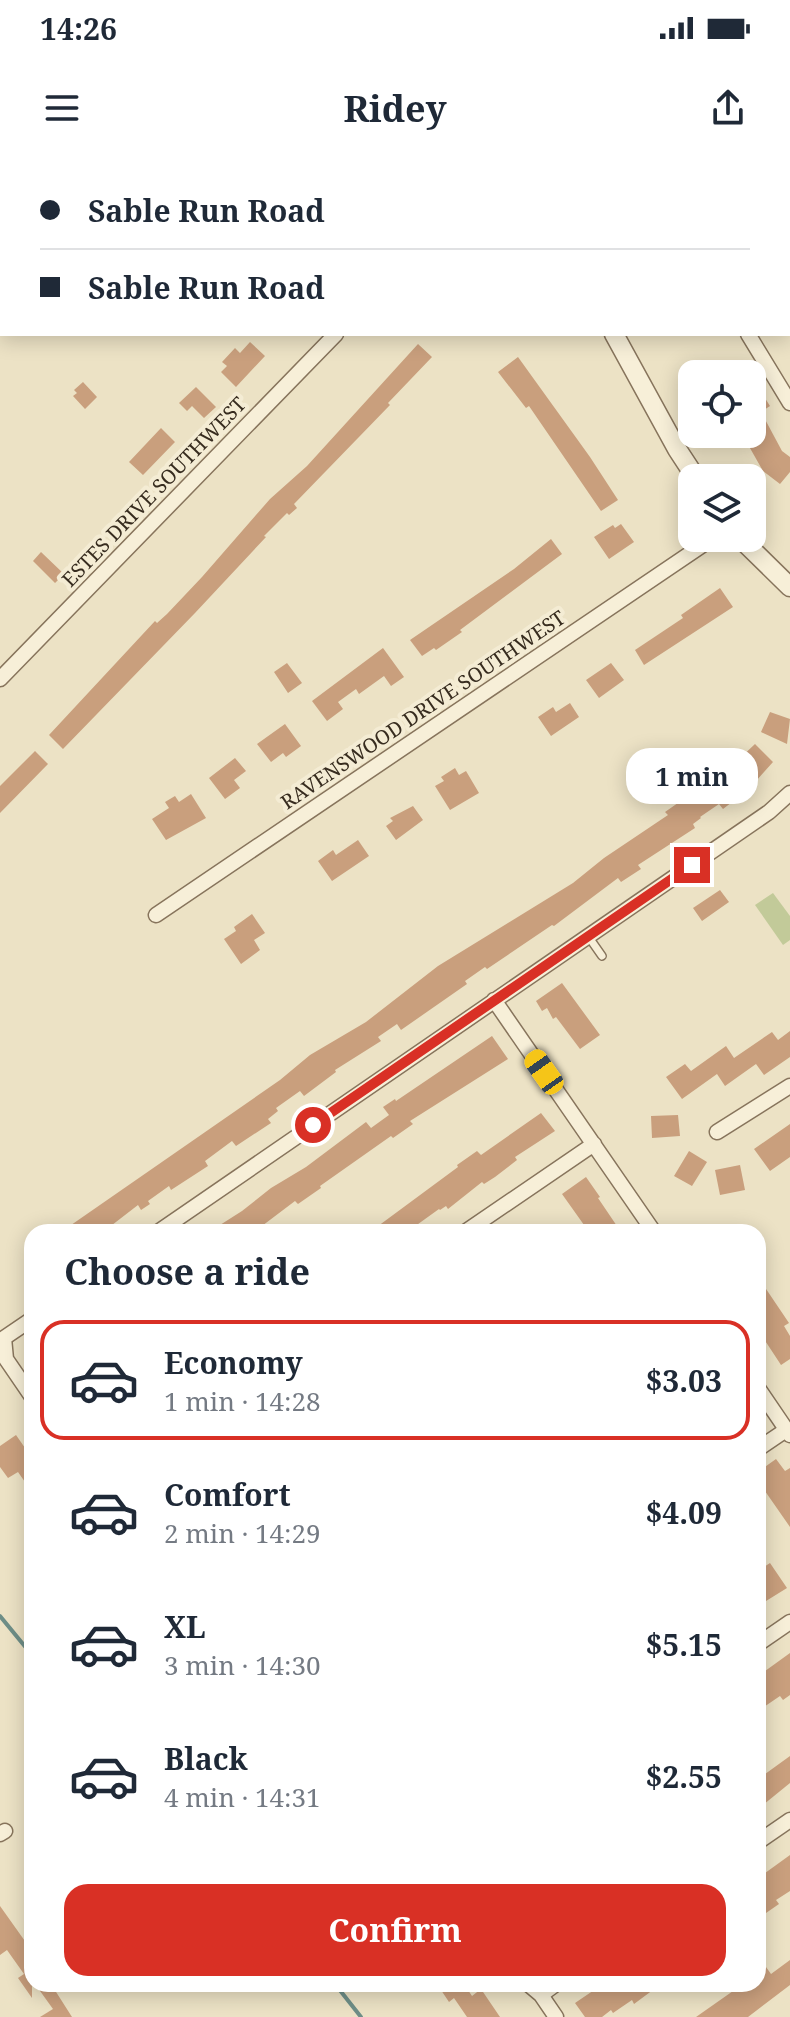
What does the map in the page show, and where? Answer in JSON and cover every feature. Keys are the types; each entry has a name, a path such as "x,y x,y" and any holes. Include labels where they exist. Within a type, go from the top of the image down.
{"street":[{"name":"ESTES DRIVE SOUTHWEST","path":"0,679 334,336"},
{"path":"615,336 687,464"},
{"path":"749,336 790,403"},
{"name":"RAVENSWOOD DRIVE SOUTHWEST","path":"156,915 692,552"},
{"path":"754,552 790,587"},
{"path":"170,1224 769,812 790,793"},
{"path":"494,1000 649,1224"},
{"path":"717,1132 790,1086"},
{"path":"477,1224 594,1144"},
{"path":"24,1324 4,1338 6,1359 24,1385"},
{"path":"766,1400 788,1432 766,1444"},
{"path":"766,1638 790,1622"},
{"path":"766,1836 790,1820"},
{"path":"537,1992 556,2017"},
{"path":"541,1995 545,1992"}],"lane":[{"path":"588,936 602,956"}],"green space":[{"path":"773,893 790,916 790,940 783,945 755,905"}],"building":[{"path":"250,342 265,356 236,387 221,372 227,366 222,362 235,348 240,353"},
{"path":"418,344 432,357 388,403 390,405 294,504 297,508 289,515 287,513 264,536 195,613 63,749 49,735 155,621 157,623 167,614 202,577 270,499 307,466"},
{"path":"518,357 618,500 601,511 529,406 526,408 498,372"},
{"path":"83,382 97,397 85,409 73,396 77,393 74,390"},
{"path":"196,387 216,407 204,418 192,406 187,411 179,403"},
{"path":"766,421 782,451 790,457 790,472 780,484 766,473 766,464 759,464 750,448 766,448"},
{"path":"161,428 175,442 143,475 129,462"},
{"path":"621,524 634,542 609,559 594,537 613,525 615,528"},
{"path":"551,539 562,554 460,630 462,632 422,656 410,640 514,569"},
{"path":"41,552 64,574 55,583 33,561"},
{"path":"720,588 733,607 644,665 635,650 683,618 681,615"},
{"path":"383,648 404,677 391,686 384,676 359,694 356,689 338,702 343,709 327,721 312,701"},
{"path":"287,663 302,683 288,693 274,672"},
{"path":"611,663 624,680 599,698 586,680"},
{"path":"570,703 579,717 551,736 538,717 553,707 556,712"},
{"path":"770,712 790,719 787,744 761,732"},
{"path":"285,724 301,746 286,757 283,753 271,762 257,744"},
{"path":"755,744 773,762 756,781 737,761"},
{"path":"35,751 48,764 0,813 0,786"},
{"path":"235,758 246,771 234,780 240,788 225,799 209,778"},
{"path":"455,768 459,775 466,771 479,793 450,810 435,786 444,781 441,777"},
{"path":"720,776 736,799 723,809 719,804 700,817 693,824 695,828 638,865 641,869 621,882 618,878 554,926 487,969 485,967 465,981 467,984 401,1030 397,1024 378,1037 381,1041 335,1070 304,1096 300,1091 276,1108 278,1111 268,1119 271,1123 236,1146 232,1141 205,1161 208,1166 171,1190 169,1186 141,1210 138,1205 113,1224 73,1224 280,1080 310,1055 366,1022 438,966 573,883 668,815 665,812"},
{"path":"191,794 206,818 166,840 152,819 169,808 165,802 175,796 179,802"},
{"path":"413,806 423,820 396,840 386,826 393,821 390,818"},
{"path":"358,840 369,856 332,881 318,861 333,850 336,855"},
{"path":"720,890 729,902 702,921 693,908"},
{"path":"252,914 265,933 254,940 260,950 241,964 224,939"},
{"path":"562,983 600,1035 580,1049 556,1017 553,1019 547,1008 542,1011 536,1001"},
{"path":"790,1031 790,1057 764,1075 756,1064 725,1086 717,1074 682,1099 666,1077 685,1064 691,1071 726,1046 734,1058 772,1032 778,1040"},
{"path":"492,1036 508,1059 410,1121 413,1124 265,1224 222,1224 366,1122 371,1128 389,1115 383,1107"},
{"path":"541,1113 555,1131 515,1157 517,1160 448,1209 446,1206 439,1209 418,1224 381,1224 477,1151 481,1155"},
{"path":"678,1115 680,1136 652,1138 651,1116"},
{"path":"790,1124 790,1157 770,1171 754,1149"},
{"path":"689,1151 707,1162 692,1186 674,1176"},
{"path":"740,1165 745,1190 720,1195 715,1170"},
{"path":"586,1177 616,1224 583,1224 562,1194"},
{"path":"766,1289 789,1323 784,1326 790,1336 790,1359 781,1365 766,1342"},
{"path":"16,1435 24,1446 24,1481 18,1472 8,1478 0,1467 0,1446"},
{"path":"776,1459 785,1471 790,1468 790,1527 766,1492 766,1466"},
{"path":"770,1563 787,1588 766,1601 766,1566"},
{"path":"790,1653 790,1695 783,1700 780,1696 766,1706 766,1670"},
{"path":"790,1756 790,1783 766,1802 766,1773"},
{"path":"790,1855 790,1891 776,1900 779,1904 766,1913 766,1872"},
{"path":"0,1906 24,1940 24,1974 7,1950 0,1955"},
{"path":"790,1960 790,1985 748,2017 696,2017 732,1992 766,1992 766,1967 771,1974"},
{"path":"41,1992 56,1992 72,2017 40,2017 53,2009"},
{"path":"442,1992 469,1992 472,1996 483,1992 500,2017 467,2017 454,1998 449,2002"},
{"path":"591,1992 650,1992 634,2004 632,2000 602,2017 585,2017 575,2003"}],"waterway":[{"path":"0,1616 24,1645"},
{"path":"341,1992 361,2017"}],"route":[{"path":"313,1125 692,865"}]}
